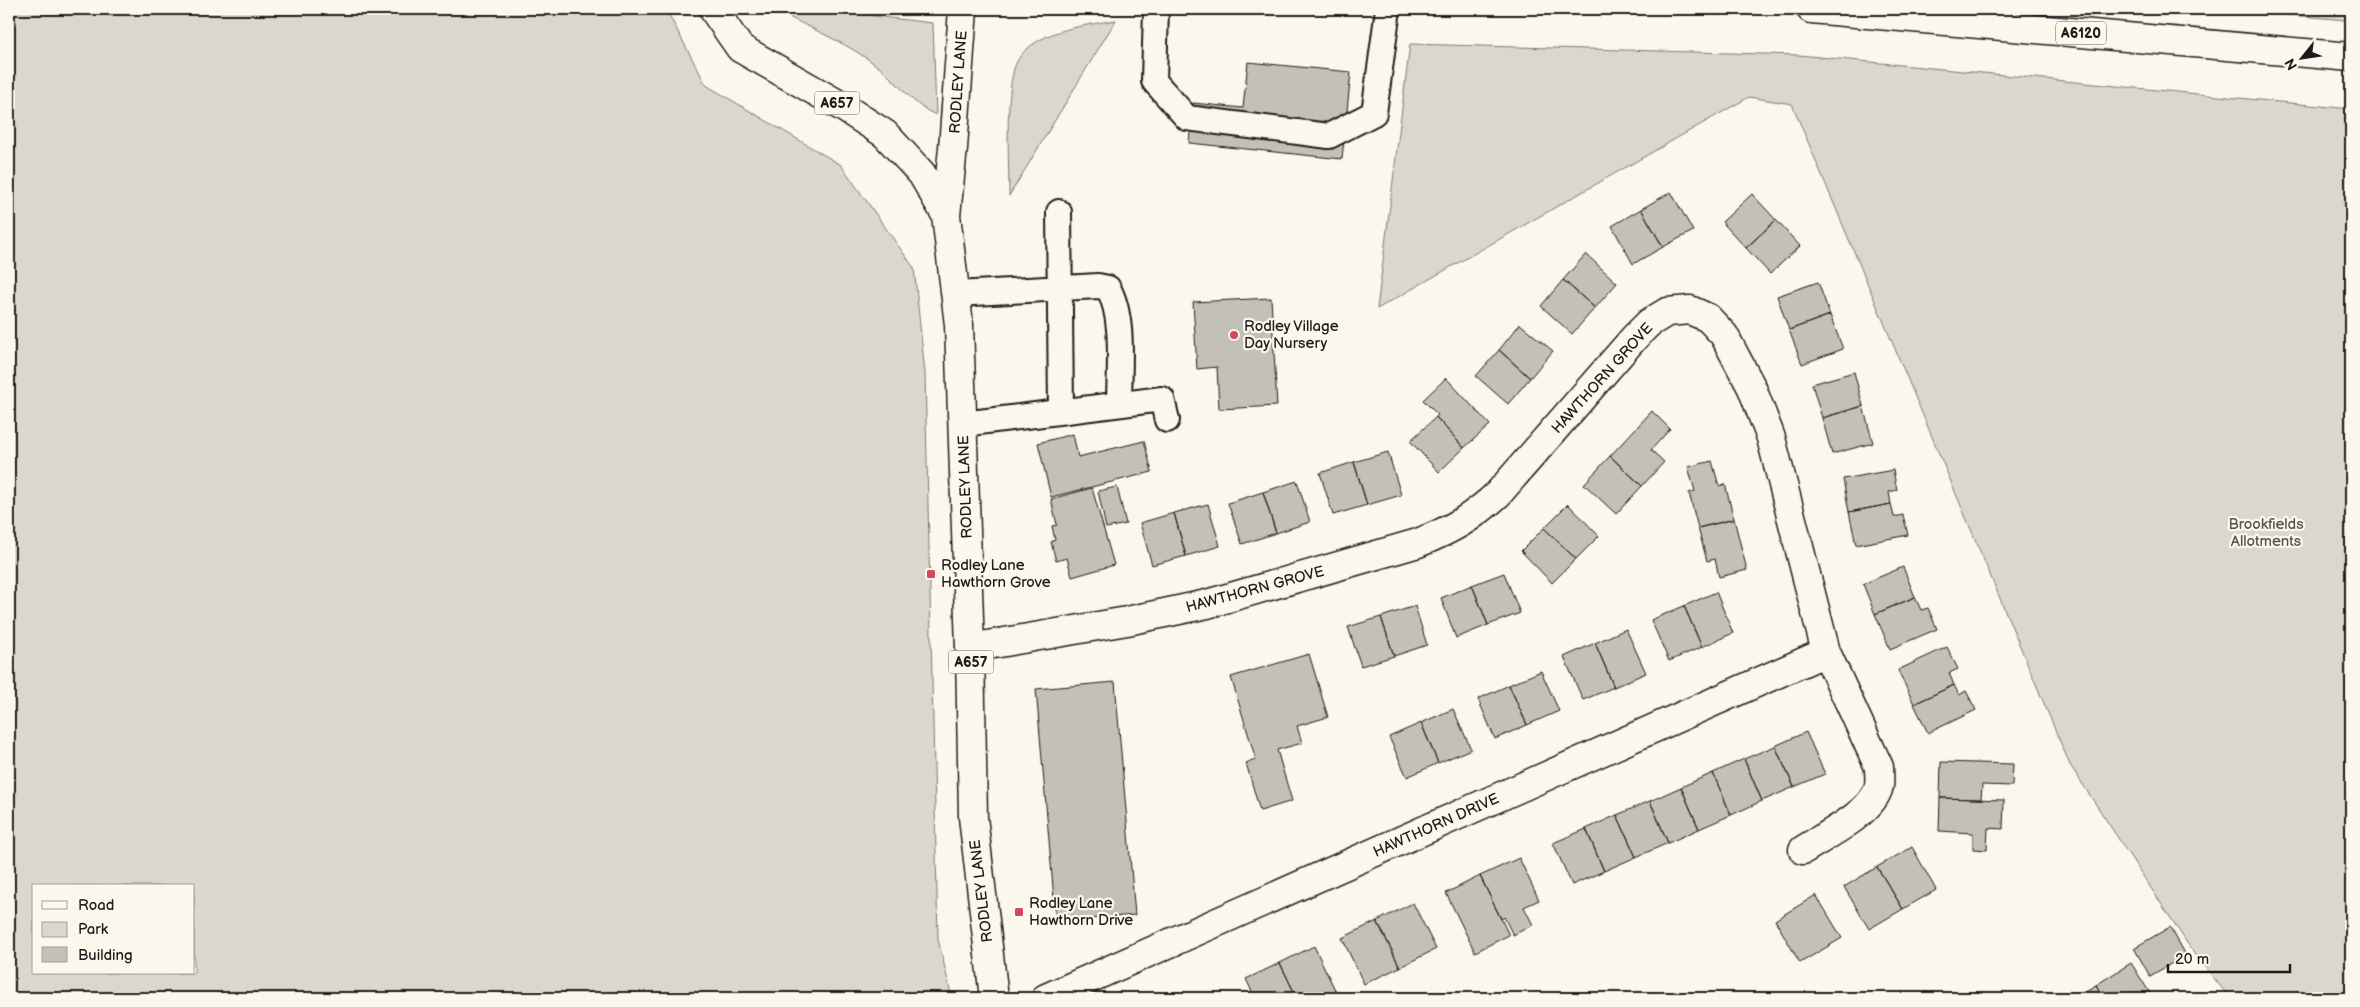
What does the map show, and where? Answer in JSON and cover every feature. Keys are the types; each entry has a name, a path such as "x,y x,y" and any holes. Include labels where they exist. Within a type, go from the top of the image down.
{"main road":[{"name":"RODLEY LANE","path":"712,9 740,48 843,107 884,134 922,174 946,215"},
{"name":"RODLEY LANE","path":"963,9 946,215 956,294 963,424 970,648 972,817 994,998"},
{"name":"A6120","path":"1811,9 2351,57"},
{"name":"HAWTHORN GROVE","path":"970,648 1127,621 1207,604 1418,543 1450,530 1474,516 1498,494 1649,323 1667,312 1690,310 1708,318 1724,336 1752,388 1771,438 1826,652 1879,767 1879,787 1871,803 1859,814 1804,850"},
{"name":"HAWTHORN DRIVE","path":"1046,998 1826,652"}],"lane":[{"path":"1156,9 1154,81 1187,118 1329,136 1374,113 1388,9"},
{"path":"1059,212 1061,410"},
{"path":"956,294 1098,286 1108,288 1115,299 1118,324 1119,404"},
{"path":"963,424 1061,410 1162,399 1167,420"}],"green space":[{"path":"9,9 666,9 706,85 841,165 914,268 925,373 938,939 952,998 9,998"},
{"path":"777,9 837,9 881,17 933,23 936,115 920,106 887,74 858,52 785,15"},
{"path":"2221,9 2351,9 2351,21 2335,19"},
{"path":"1116,20 1009,196 1009,98 1014,69 1019,59 1029,47 1041,39 1072,28"},
{"name":"Brookfields Allotments","path":"1410,44 1799,55 2351,109 2351,998 2230,998 2195,955 2070,765 1792,104 1749,97 1377,309"}],"building":[{"path":"1248,62 1351,72 1342,159 1189,143 1193,103 1243,108"},
{"path":"1671,192 1693,231 1663,247 1641,209"},
{"path":"1752,194 1776,220 1746,248 1722,222"},
{"path":"1641,209 1663,247 1633,264 1612,226"},
{"path":"1776,220 1800,246 1770,274 1746,248"},
{"path":"1586,254 1617,283 1595,308 1563,280"},
{"path":"1563,280 1595,308 1572,334 1541,306"},
{"path":"1818,282 1830,315 1789,330 1777,296"},
{"name":"Rodley Village Day Nursery","path":"1271,298 1277,406 1219,409 1217,367 1197,369 1193,302"},
{"path":"1830,315 1843,349 1802,364 1789,330"},
{"path":"1520,324 1553,351 1530,378 1499,350"},
{"path":"1499,350 1530,378 1508,404 1476,376"},
{"path":"1854,372 1863,406 1822,418 1812,384"},
{"path":"1446,378 1490,425 1464,448 1436,417 1438,415 1423,400"},
{"path":"1863,406 1873,443 1832,454 1822,418"},
{"path":"1652,411 1670,429 1651,450 1664,462 1642,486 1610,456"},
{"path":"1436,417 1464,448 1439,472 1410,441"},
{"path":"1073,434 1078,457 1144,441 1152,472 1051,497 1038,443"},
{"path":"1388,452 1401,495 1367,505 1354,462"},
{"path":"1610,456 1642,486 1616,514 1584,484"},
{"path":"1712,461 1719,486 1725,484 1734,519 1698,528 1689,493 1695,491 1688,467"},
{"path":"1354,462 1367,505 1333,515 1320,473"},
{"path":"1893,470 1897,490 1889,492 1891,504 1849,512 1843,479"},
{"path":"1297,481 1310,522 1276,533 1263,492"},
{"path":"1117,487 1126,524 1106,528 1098,491"},
{"path":"1092,488 1114,565 1072,577 1067,558 1056,561 1051,542 1055,540 1052,526 1057,525 1051,499"},
{"path":"1263,492 1276,533 1242,544 1228,503"},
{"path":"1208,504 1220,546 1186,556 1174,513"},
{"path":"1568,504 1599,536 1576,559 1544,528"},
{"path":"1891,504 1894,517 1903,515 1908,535 1856,545 1849,512"},
{"path":"1174,513 1186,556 1152,565 1140,523"},
{"path":"1734,519 1747,570 1719,577 1715,559 1707,561 1698,528"},
{"path":"1544,528 1576,559 1552,583 1521,551"},
{"path":"1903,567 1915,597 1875,614 1863,584"},
{"path":"1504,573 1520,613 1488,625 1472,585"},
{"path":"1472,585 1488,625 1456,638 1441,598"},
{"path":"1716,592 1733,633 1702,647 1684,606"},
{"path":"1915,597 1921,610 1928,608 1937,629 1890,649 1875,614"},
{"path":"1415,606 1427,645 1394,656 1381,617"},
{"path":"1684,606 1702,647 1669,661 1651,620"},
{"path":"1381,617 1394,656 1361,666 1348,627"},
{"path":"1626,629 1646,673 1614,687 1595,643"},
{"path":"1595,643 1614,687 1583,700 1564,657"},
{"path":"1947,647 1958,669 1949,673 1954,685 1914,704 1898,670"},
{"path":"1309,654 1328,717 1297,726 1302,743 1277,750 1292,801 1260,811 1246,763 1256,760 1231,677"},
{"path":"1541,671 1559,711 1527,725 1509,685"},
{"path":"1115,682 1135,915 1056,922 1036,689"},
{"path":"1509,685 1527,725 1495,739 1478,699"},
{"path":"1954,685 1959,695 1966,691 1976,710 1928,733 1914,704"},
{"path":"1453,709 1471,749 1438,763 1421,723"},
{"path":"1421,723 1438,763 1407,777 1389,737"},
{"path":"1806,732 1825,774 1794,787 1775,746"},
{"path":"1775,746 1794,787 1762,801 1744,759"},
{"path":"1744,759 1762,801 1731,815 1713,773"},
{"path":"1941,762 2013,764 2012,786 1982,785 1981,799 1940,798"},
{"path":"1713,773 1731,815 1699,829 1681,787"},
{"path":"1681,787 1699,829 1668,843 1650,801"},
{"path":"1940,798 2004,800 2003,829 1988,828 1987,850 1973,849 1973,833 1939,831"},
{"path":"1650,801 1668,843 1636,857 1617,815"},
{"path":"1617,815 1636,857 1604,871 1586,829"},
{"path":"1586,829 1604,871 1572,885 1553,843"},
{"path":"1912,847 1936,890 1903,909 1877,867"},
{"path":"1519,858 1539,900 1524,907 1533,925 1513,935 1504,917 1501,919 1480,876"},
{"path":"1877,867 1903,909 1869,929 1844,887"},
{"path":"1480,876 1509,935 1475,952 1446,893"},
{"path":"1816,895 1842,938 1800,963 1775,920"},
{"path":"1413,903 1436,949 1400,967 1377,921"},
{"path":"1377,921 1400,967 1364,984 1342,938"},
{"path":"2170,927 2186,955 2150,976 2134,948"},
{"path":"1314,946 1337,994 1329,998 1297,998 1280,963"},
{"path":"1280,963 1297,998 1255,998 1246,979"},
{"path":"2131,963 2153,998 2104,998 2096,985"},
{"path":"2096,985 2104,998 2073,998"}],"place":[{"name":"Rodley Village Day Nursery","path":"1234,335"},
{"name":"Rodley Lane Hawthorn Grove","path":"931,574"},
{"name":"Rodley Lane Hawthorn Drive","path":"1019,912"}]}
